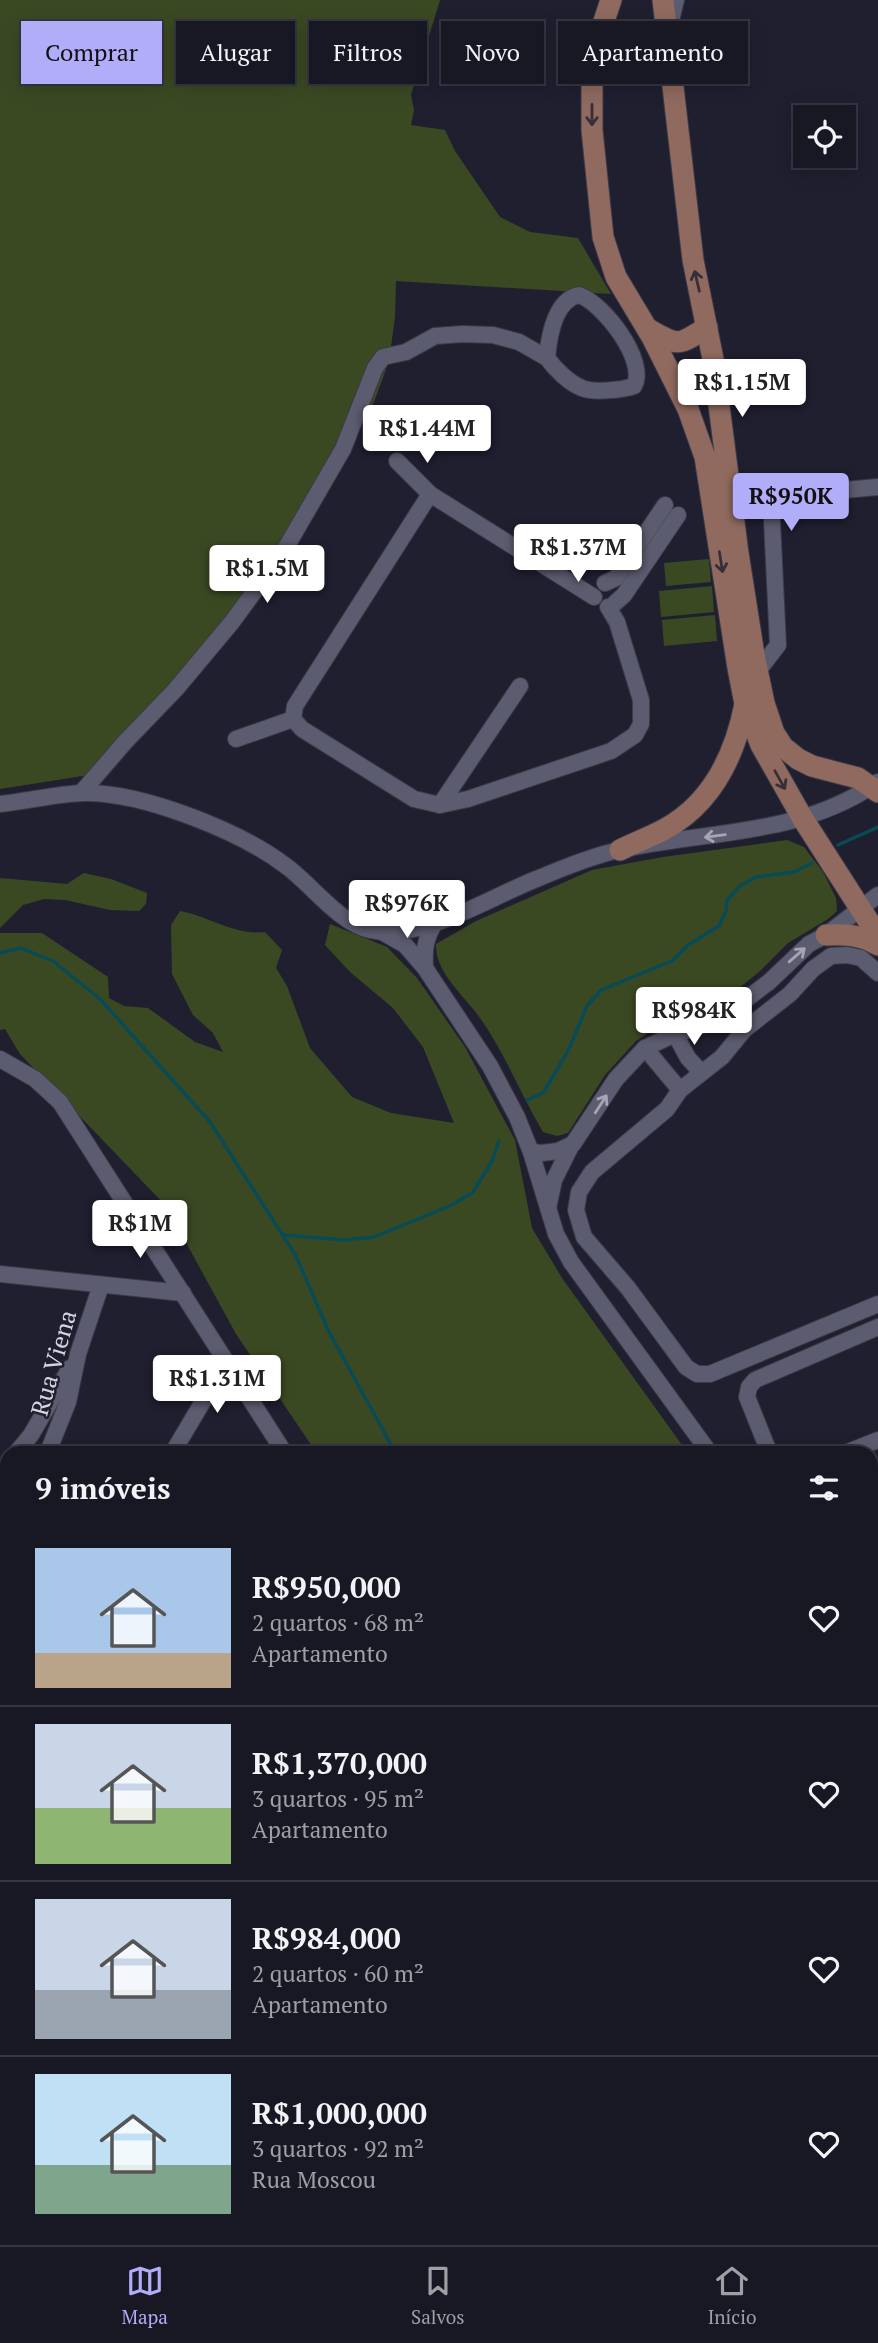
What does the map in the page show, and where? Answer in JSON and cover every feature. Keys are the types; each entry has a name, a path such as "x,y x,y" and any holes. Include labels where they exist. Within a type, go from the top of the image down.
{"main road":[{"path":"611,0 599,36 592,86 596,180 603,237 616,277 649,332 688,409 705,457 745,704 761,745 803,819 878,936"},
{"path":"665,2 667,45 693,260 707,327 750,625 758,671 774,733 783,747 798,759 812,766 850,775 876,787"},
{"path":"649,332 674,343 682,342 707,327"},
{"path":"620,850 666,828 700,802 724,769 733,750 740,733 745,704"},
{"path":"826,935 861,937 878,945"}],"street":[{"path":"81,793 216,641 284,551 343,449 375,368 383,357 406,352 435,336 494,335 519,342 547,358 554,367 586,390 626,389 634,386 637,376 628,347 609,320 595,304 579,295 570,297 562,306 551,334 547,358"},
{"path":"628,347 649,332"},
{"path":"397,461 430,494 594,597 599,605 611,605 624,596 671,510 616,578 598,587 594,597"},
{"path":"758,671 778,645 771,500 779,496 878,487"},
{"path":"293,719 295,706 430,494"},
{"path":"605,583 616,589 618,597 611,605"},
{"path":"293,719 302,729 414,799 440,805 468,799 611,751 635,736 641,724 641,700 611,605"},
{"path":"750,625 776,617"},
{"path":"440,805 520,686"},
{"path":"236,739 293,719"},
{"path":"0,804 81,793 118,796 196,818 286,866 349,921 366,929 382,932 416,929 435,923 538,878 620,850 728,834 803,819 876,787"},
{"path":"548,1210 554,1180 573,1144 617,1079 645,1048 706,1024 740,1004 769,982 809,944 826,935 878,895"},
{"path":"425,968 424,949 435,923"},
{"path":"382,932 405,945 425,968 490,1066 517,1117 531,1152 556,1234 570,1262 705,1446"},
{"path":"878,972 860,958 847,955 831,956 813,969 790,994 744,1030 722,1057 680,1090 667,1109 586,1179 579,1192 576,1210 584,1237 628,1287 686,1367 697,1374 710,1374 878,1304"},
{"path":"675,1034 688,1058 701,1072"},
{"path":"645,1048 680,1090"},
{"path":"0,1059 35,1079 60,1102 280,1446"},
{"path":"531,1152 558,1151 573,1144"},
{"path":"0,1274 183,1293"},
{"name":"Rua Viena","path":"51,1446 59,1427 61,1399 101,1284"},
{"path":"767,1446 747,1397 749,1387 755,1380 878,1328"},
{"path":"177,1446 208,1393 222,1359"},
{"path":"21,1446 41,1418 61,1399"},
{"path":"41,1418 59,1427"}],"green space":[{"path":"0,0 440,0 427,43 427,21 309,21 309,84 414,84 411,95 414,110 411,125 445,130 455,151 500,217 530,232 578,238 611,294 396,281 395,317 389,361 374,402 287,559 255,605 114,767 89,775 0,789"},
{"path":"709,559 711,582 666,586 664,563"},
{"path":"712,586 714,612 661,617 659,591"},
{"path":"715,615 717,641 664,646 662,620"},
{"path":"787,840 804,847 823,872 836,898 837,911 788,943 759,972 729,996 694,1013 662,1024 636,1041 605,1075 568,1133 557,1136 543,1132 489,1031 445,974 437,955 436,944 476,921 592,870"},
{"path":"84,873 111,879 147,893 146,904 139,911 110,910 65,900 44,899 23,905 0,928 0,878 67,884"},
{"path":"180,911 243,931 265,932 282,950 276,968 287,986 310,1048 352,1097 391,1113 454,1123 423,1047 393,1008 350,972 325,945 330,924 387,947 417,978 465,1047 515,1140 532,1228 562,1278 683,1446 312,1446 236,1334 166,1206 20,1054 5,1029 0,1030 0,933 42,933 108,977 109,998 124,1006 148,1008 195,1042 223,1052 213,1033 193,1015 172,974 171,925"}],"waterway":[{"path":"838,845 878,827"},
{"path":"527,1100 543,1093 569,1049 587,1006 601,990 672,961 688,945 719,926 726,911 727,900 740,886 756,877 794,872 812,863"},
{"path":"0,953 21,948 53,961 100,999 210,1122 296,1256 328,1330 392,1446"},
{"path":"284,1235 344,1240 374,1237 452,1205 473,1192 492,1161 499,1141"}]}
